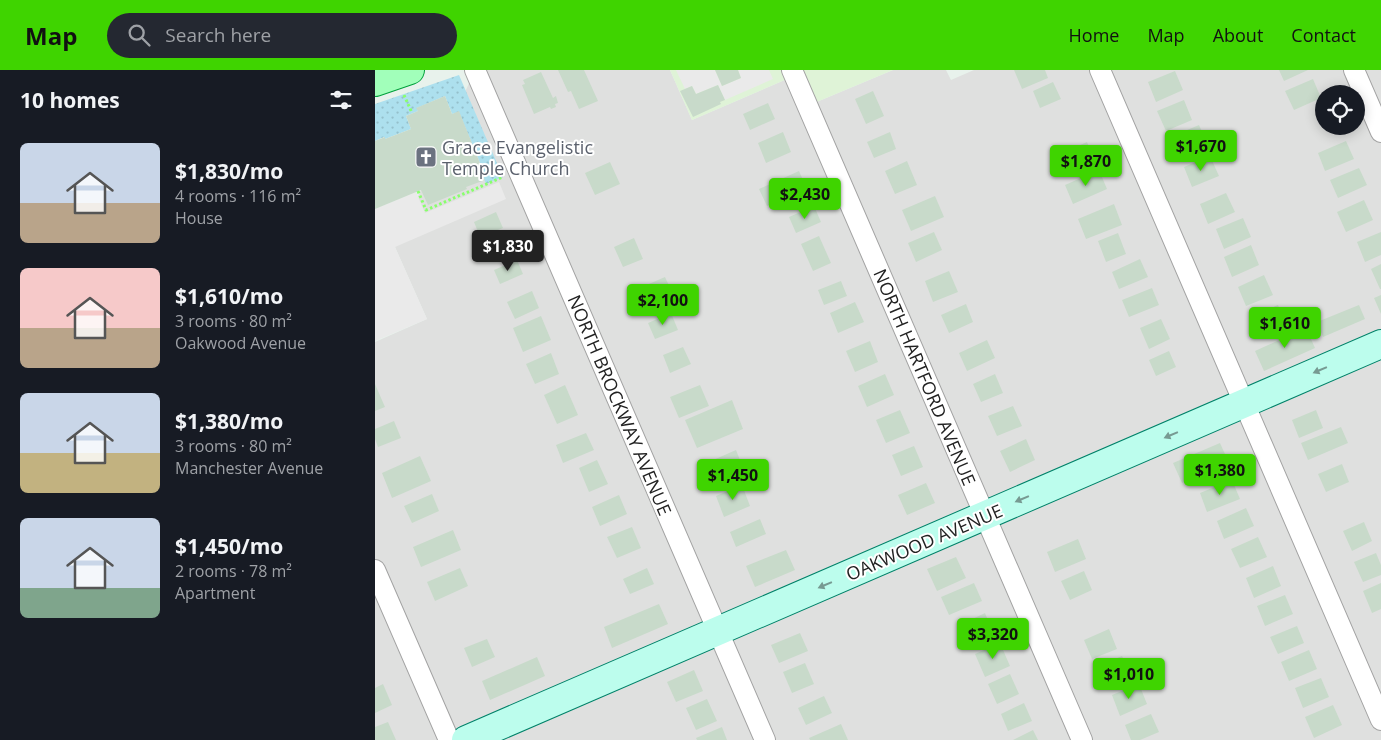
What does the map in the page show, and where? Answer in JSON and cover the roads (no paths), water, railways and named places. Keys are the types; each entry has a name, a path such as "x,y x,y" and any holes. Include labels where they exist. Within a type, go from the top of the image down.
{"main road":[{"path":"375,82 407,82"}],"street":[{"name":"NORTH BROCKWAY AVENUE","path":"475,70 765,740"},
{"name":"NORTH HARTFORD AVENUE","path":"792,70 1082,740"},
{"path":"1100,70 1381,720"},
{"path":"1354,70 1381,132"},
{"name":"OAKWOOD AVENUE","path":"466,740 1381,344"},
{"path":"375,570 449,740"}],"place":[{"name":"Grace Evangelistic Temple Church","path":"426,157"}]}
